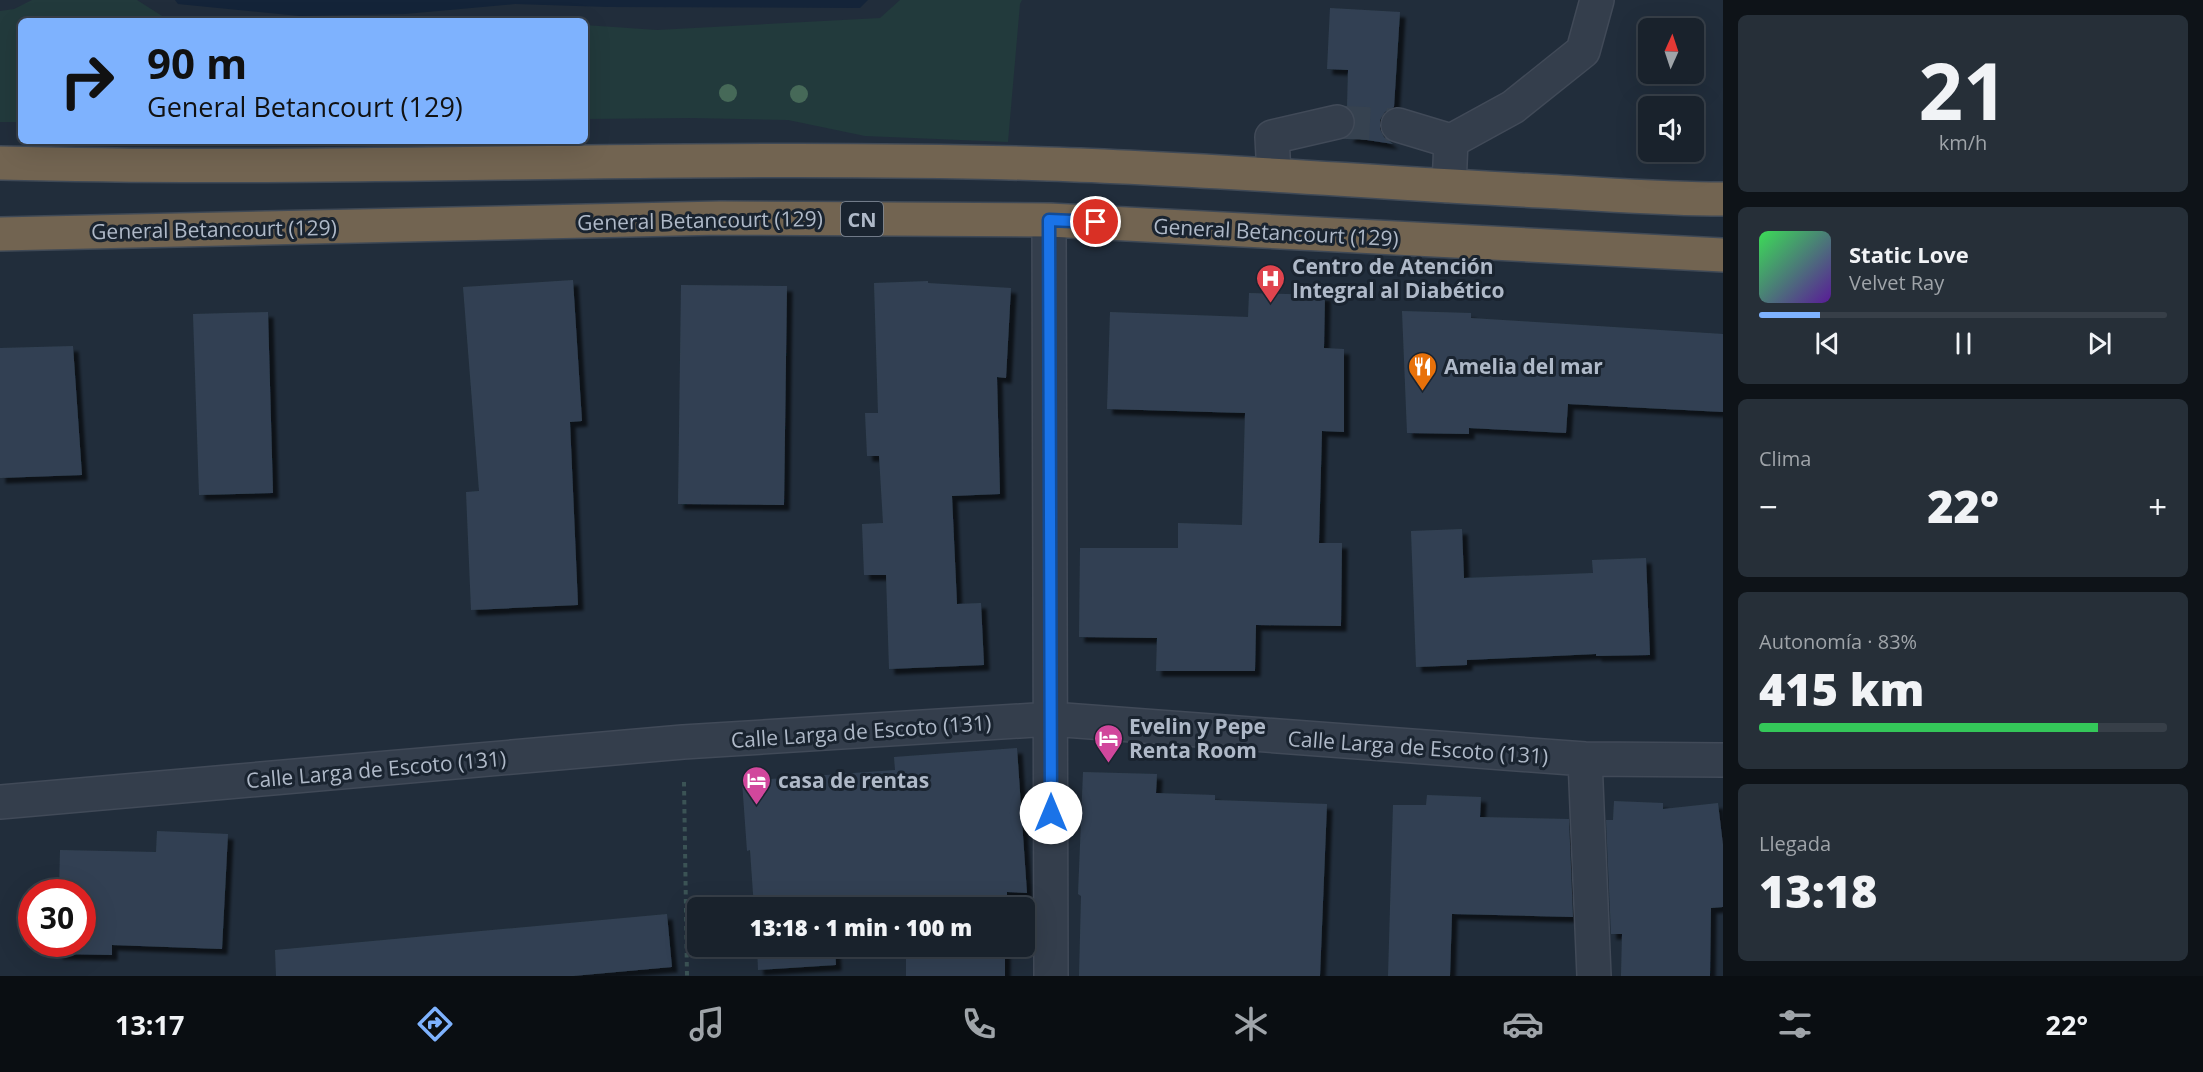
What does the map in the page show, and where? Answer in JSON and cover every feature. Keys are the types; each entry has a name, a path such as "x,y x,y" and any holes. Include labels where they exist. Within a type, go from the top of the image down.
{"highway":[{"path":"0,163 271,166 749,161 1047,164 1723,199"},
{"name":"General Betancourt (129)","path":"0,234 720,218 1049,220 1723,255"}],"street":[{"path":"1398,125 1451,141 1513,107 1584,51 1597,0"},
{"path":"1274,175 1272,137 1337,122"},
{"path":"1449,186 1451,141"},
{"path":"1049,220 1051,976"},
{"name":"Calle Larga de Escoto (131)","path":"0,802 683,742 1051,719 1585,759 1723,760"},
{"path":"1585,759 1594,976"}],"path":[{"path":"683,742 687,976"}],"green space":[{"path":"32,0 137,0 165,18 18,18 18,122 0,122 0,11 14,9"},
{"path":"900,0 1022,0 1008,142 865,136 788,120 588,119 588,25 657,30 880,18"}],"water":[{"path":"175,0 868,0 860,8 608,7 515,4 405,14 299,16 178,4"}],"building":[{"path":"1330,8 1400,12 1394,107 1385,112 1380,120 1380,129 1384,137 1393,144 1347,137 1355,128 1355,118 1347,107 1348,70 1327,69"},
{"path":"573,280 582,421 570,422 578,605 471,610 466,492 479,491 463,287"},
{"path":"928,281 928,283 1011,288 1006,378 997,377 1000,494 952,496 957,604 981,603 984,665 889,669 886,575 864,575 862,524 883,523 879,456 867,456 865,413 878,413 874,283"},
{"path":"681,285 787,286 784,505 678,504"},
{"path":"1249,293 1325,295 1324,348 1344,349 1344,432 1322,431 1319,543 1342,543 1341,626 1256,625 1255,671 1156,671 1157,638 1079,637 1080,548 1178,548 1178,523 1242,525 1245,413 1107,409 1110,312 1248,317"},
{"path":"1402,311 1471,313 1471,318 1723,334 1723,412 1568,404 1566,433 1469,428 1469,434 1407,433"},
{"path":"268,312 273,493 199,495 193,314"},
{"path":"73,346 82,475 0,478 0,348"},
{"path":"1462,529 1464,578 1593,573 1592,560 1646,558 1650,655 1596,656 1596,654 1467,660 1467,665 1416,667 1411,531"},
{"path":"1017,748 1027,893 1007,892 1007,897 753,897 742,781 895,770 894,757"},
{"path":"1083,772 1157,774 1156,793 1215,795 1215,800 1327,804 1320,976 1079,976 1081,896 1078,894"},
{"path":"1427,795 1481,797 1480,817 1569,819 1573,917 1452,914 1450,976 1388,976 1393,805 1426,805"},
{"path":"1614,801 1663,803 1663,809 1718,803 1723,845 1723,907 1711,908 1710,976 1621,976 1622,934 1611,934 1606,820 1613,820"},
{"path":"157,831 228,834 222,949 112,945 112,955 96,955 96,879 59,879 60,850 156,852"},
{"path":"667,914 672,967 573,976 276,976 275,950"},
{"path":"757,957 836,957 836,965 758,970"},
{"path":"906,957 1005,957 1005,976 906,976"}],"tunnel":[{"path":"1337,122 1398,125"}],"place":[{"name":"Centro de Atención Integral al Diabético","path":"1271,304"},
{"name":"Amelia del mar","path":"1423,392"},
{"name":"Evelin y Pepe Renta Room","path":"1108,764"},
{"name":"casa de rentas","path":"757,806"}],"route":[{"path":"1051,813 1049,220 1096,222"}]}
